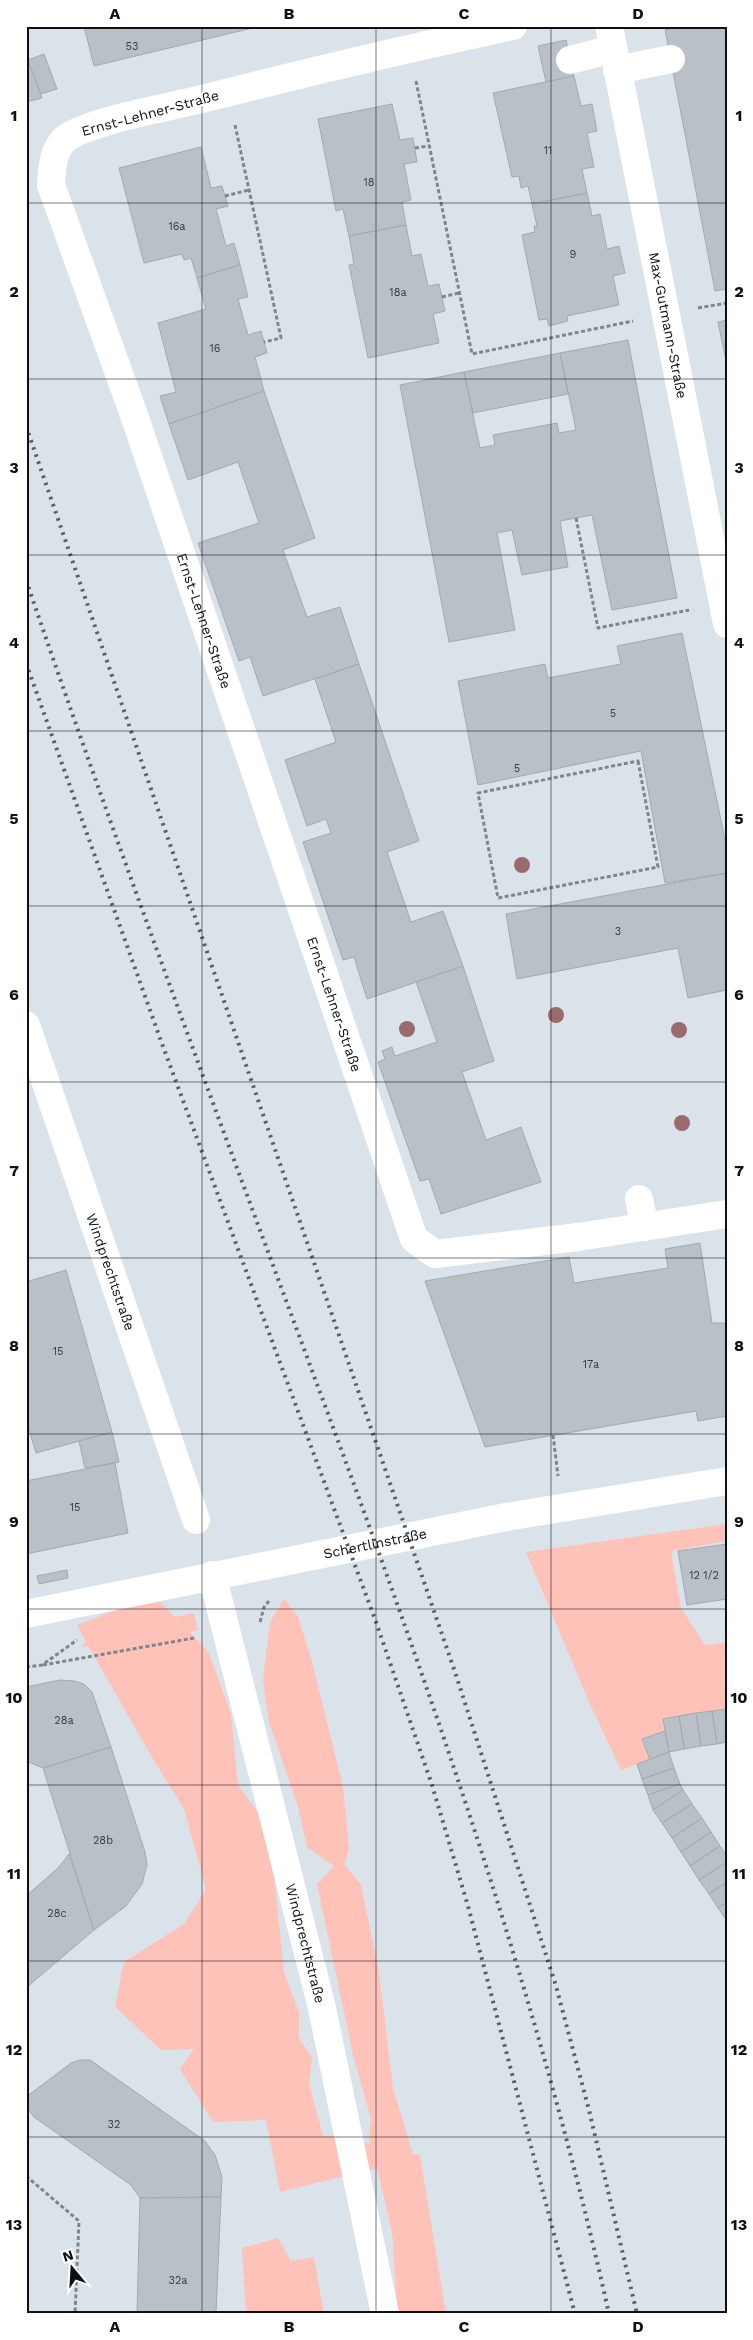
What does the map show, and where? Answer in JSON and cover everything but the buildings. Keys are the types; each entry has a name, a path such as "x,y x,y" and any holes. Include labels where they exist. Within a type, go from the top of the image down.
{"street":[{"name":"Ernst-Lehner-Straße","path":"513,26 409,48 105,123 69,136 53,157 51,185 134,415 414,1239 435,1254 645,1227 727,1214"},
{"path":"570,60 613,48 671,59"},
{"name":"Max-Gutmann-Straße","path":"613,48 725,613"},
{"name":"Windprechtstraße","path":"26,1025 196,1520"},
{"path":"639,1199 645,1227"},
{"name":"Schertlinstraße","path":"26,1614 506,1517 727,1481"},
{"name":"Windprechtstraße","path":"212,1575 322,2008 385,2314"}],"path":[{"path":"416,85 472,354 666,314"},
{"path":"227,93 281,338 264,342"},
{"path":"415,148 429,146"},
{"path":"225,196 249,190"},
{"path":"442,298 459,293"},
{"path":"576,518 598,628 725,613"},
{"path":"658,867 638,761 478,793 498,898 662,867"},
{"path":"553,1434 558,1479"},
{"path":"42,1665 228,1632"},
{"path":"26,2176 79,2221 75,2314"}],"shaded area":[{"path":"727,1524 727,1541 671,1551 681,1608 705,1645 727,1642 727,1709 663,1719 665,1731 642,1739 650,1760 621,1770 589,1702 526,1552"},
{"path":"284,1599 298,1616 312,1662 343,1787 349,1847 345,1865 361,1885 379,1972 393,2088 413,2154 420,2155 446,2314 389,2314 397,2306 392,2232 377,2168 280,2192 266,2120 213,2122 180,2069 194,2049 161,2050 115,2007 124,1962 184,1924 206,1889 184,1809 150,1754 89,1647 81,1646 86,1642 77,1625 119,1609 160,1602 175,1617 194,1613 198,1630 190,1632 209,1653 231,1714 238,1785 260,1815 274,1877 284,1972 299,2012 299,2038 312,2057 309,2084 323,2135 369,2144 371,2119 353,2055 317,1884 334,1866 307,1847 298,1807 269,1722 263,1680 270,1622"},
{"path":"278,2238 291,2261 314,2257 324,2314 246,2314 242,2248"}],"railway":[{"path":"26,426 456,1675 556,1986 589,2110 637,2314"},
{"path":"26,580 131,879 356,1491 439,1723 515,1957 549,2075 581,2194 609,2314"},
{"path":"26,663 161,1041 376,1622 432,1785 468,1906 575,2314"}]}
